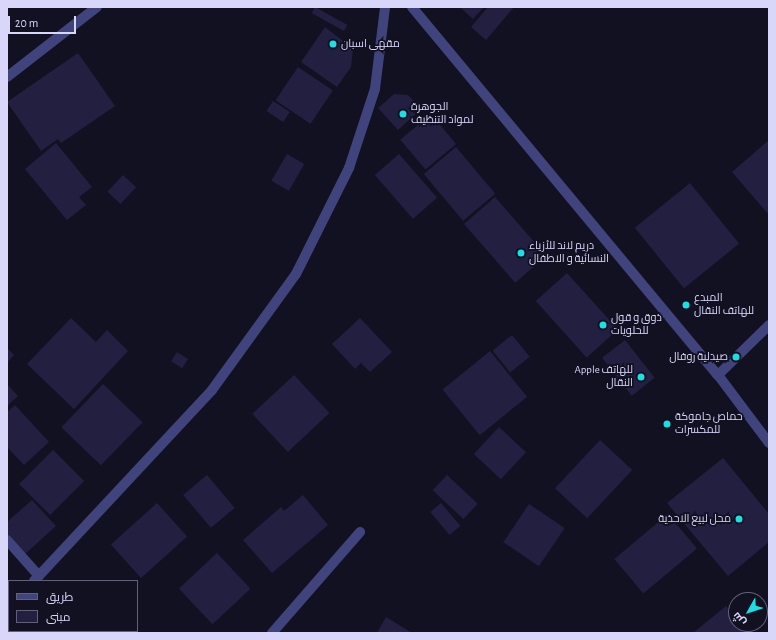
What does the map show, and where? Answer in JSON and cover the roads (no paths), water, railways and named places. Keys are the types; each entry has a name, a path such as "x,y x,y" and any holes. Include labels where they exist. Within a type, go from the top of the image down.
{"street":[{"path":"7,77 96,7"},
{"path":"7,540 37,579 212,390 296,274 349,168 374,89 385,7"},
{"path":"412,7 718,375 769,444"},
{"path":"718,375 769,325"},
{"path":"272,633 360,532"}],"place":[{"name":"مقهى اسبان","path":"333,44"},
{"name":"الجوهرة لمواد التنظيف","path":"403,114"},
{"name":"دريم لاند للأزياء النسائية و الاطفال","path":"521,253"},
{"name":"المبدع للهاتف النقال","path":"686,305"},
{"name":"ذوق و قول للحلويات","path":"603,325"},
{"name":"صيدلية روفال","path":"736,357"},
{"name":"Apple للهاتف النقال","path":"641,377"},
{"name":"حماص جاموكة للمكسرات","path":"667,424"},
{"name":"محل لبيع الاحذية","path":"739,519"}]}
